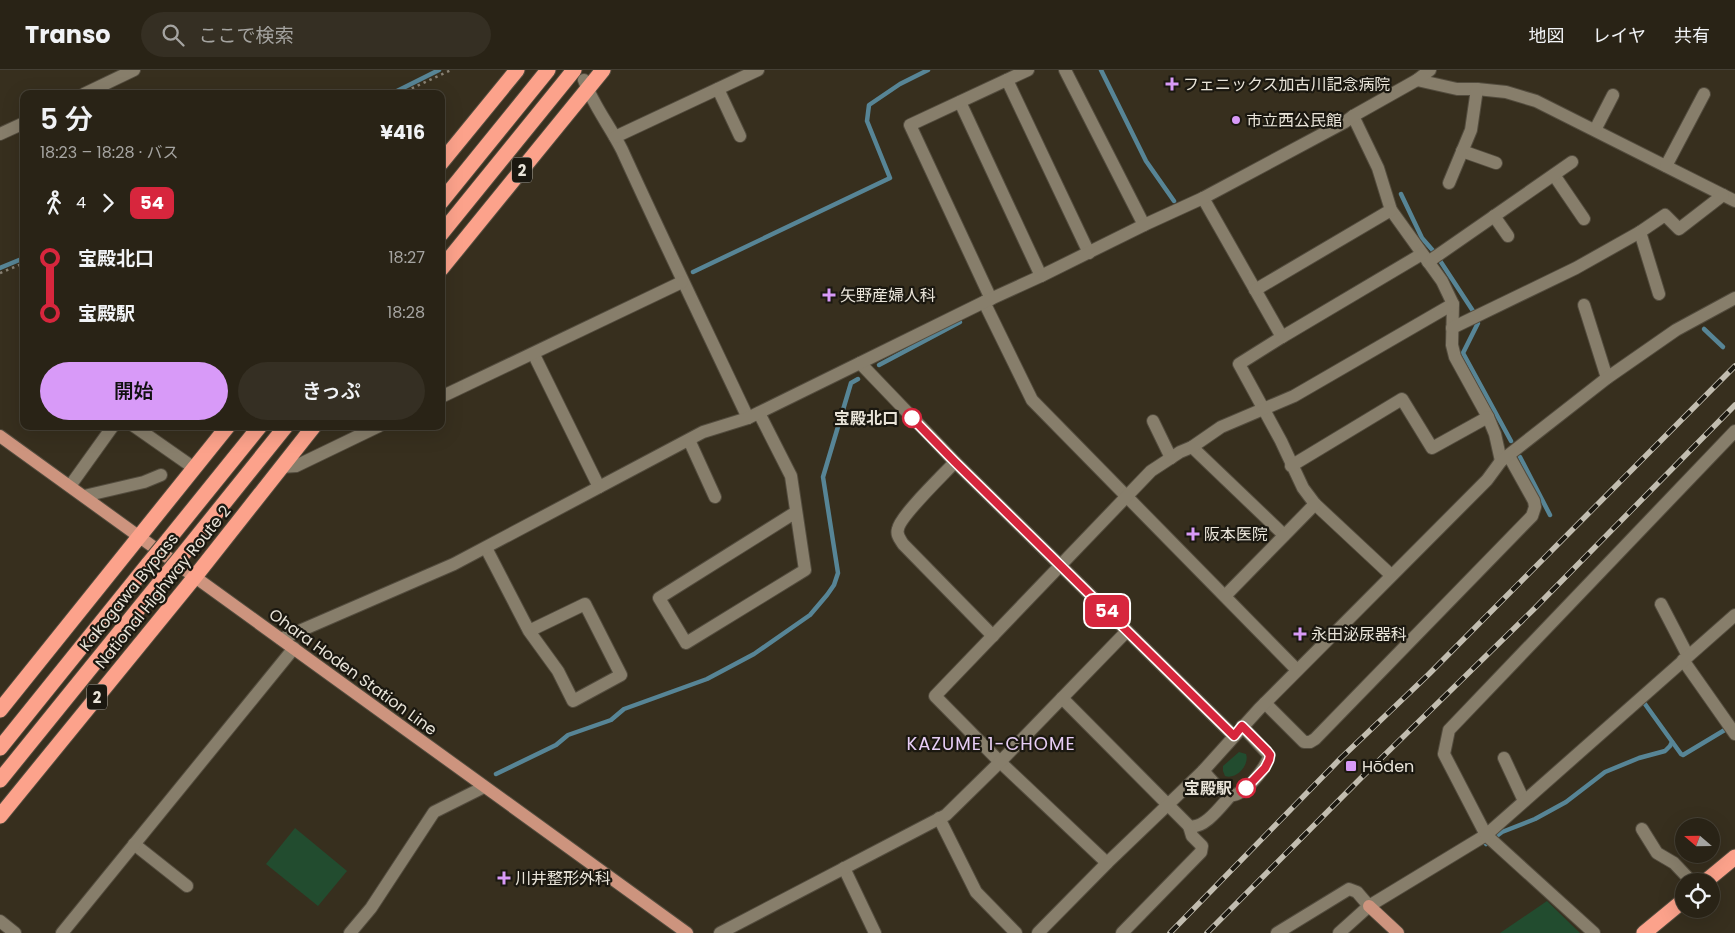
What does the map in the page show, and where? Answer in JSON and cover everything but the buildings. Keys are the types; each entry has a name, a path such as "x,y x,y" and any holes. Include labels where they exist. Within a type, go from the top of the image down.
{"highway":[{"path":"445,158 517,70"},
{"path":"445,197 548,70"},
{"name":"2","path":"445,230 582,80 603,70"},
{"name":"2","path":"445,264 582,80"},
{"path":"0,710 225,430"},
{"name":"Kakogawa Bypass","path":"0,748 257,430"},
{"name":"Kakogawa Bypass","path":"0,780 283,430"},
{"name":"National Highway Route 2","path":"0,816 194,578 311,430"},
{"path":"1716,873 1735,857"},
{"path":"1644,933 1675,907"}],"main road":[{"name":"Ohara Hoden Station Line","path":"0,436 687,933"},
{"path":"1369,906 1398,933"}],"street":[{"path":"92,90 134,70"},
{"path":"615,136 758,70"},
{"path":"1028,70 910,125 1032,400 1297,670"},
{"path":"1065,70 1144,225"},
{"path":"281,639 454,564 703,432 754,416 988,300 1203,198 1345,122 1417,80 1430,70"},
{"path":"582,80 615,136 682,282 754,416 791,476 805,570 686,643 659,598 796,512"},
{"path":"1007,80 1089,252"},
{"path":"1417,80 1456,89 1506,92 1528,99 1595,130 1735,201"},
{"path":"718,89 740,136"},
{"path":"1449,183 1470,130 1477,89"},
{"path":"1666,166 1704,94"},
{"path":"1595,130 1613,95"},
{"path":"960,102 1041,276"},
{"path":"1265,702 1304,742 1315,740 1532,516 1535,507 1534,501 1505,459 1488,417 1455,357 1452,345 1453,304 1430,258 1391,210 1378,168 1353,116"},
{"path":"0,134 20,125"},
{"path":"1462,151 1496,162"},
{"path":"1391,574 1315,504 1303,488 1239,364 1282,337 1430,258 1554,176 1572,162"},
{"path":"1554,176 1584,219"},
{"path":"1452,328 1576,268 1665,216 1679,228 1723,195"},
{"path":"1203,198 1282,337"},
{"path":"1255,290 1391,210"},
{"path":"1494,216 1508,236"},
{"path":"1640,232 1659,294"},
{"path":"445,395 682,282"},
{"path":"1038,933 1107,863 1203,771 1265,702 1487,480 1505,459 1607,378 1676,330 1735,298"},
{"path":"1107,863 1000,762 935,696 1151,471 1222,427 1294,396 1453,304"},
{"path":"1584,305 1607,378"},
{"path":"536,359 599,487"},
{"path":"860,363 955,462 1127,631 1238,731 1270,755 1265,768 1236,795 1225,792 1203,771"},
{"path":"1291,466 1402,399 1432,448 1488,417"},
{"path":"1153,420 1171,458"},
{"path":"70,486 110,430"},
{"path":"143,430 194,468"},
{"path":"281,467 296,466 371,430"},
{"path":"1594,933 1486,834 1444,754 1449,730 1735,431"},
{"path":"689,440 715,497"},
{"path":"1192,447 1284,535"},
{"path":"955,462 902,519 897,531 898,537 993,636"},
{"path":"84,496 144,482 160,475"},
{"path":"1225,596 1315,504"},
{"path":"486,548 529,631 558,671 573,700 621,675 586,604 529,631"},
{"path":"1661,604 1686,658 1735,734"},
{"path":"1339,933 1369,906 1486,834 1735,614"},
{"path":"720,933 946,815 1127,631"},
{"path":"62,933 294,648"},
{"path":"1062,698 1189,826 1192,836 1202,846 1202,852 1122,933"},
{"path":"1504,758 1524,801"},
{"path":"350,933 371,908 434,812 484,787"},
{"path":"1189,826 1193,827 1202,824 1231,795"},
{"path":"939,818 976,892 1016,933"},
{"path":"1642,829 1657,852 1674,863 1683,873"},
{"path":"134,844 187,886"},
{"path":"844,868 876,933"},
{"path":"1277,933 1349,889 1357,892 1369,906"},
{"path":"0,921 14,933"}],"path":[{"path":"408,90 451,70"},
{"path":"0,273 20,265"}],"green space":[{"path":"1239,752 1246,754 1247,758 1244,767 1238,774 1229,777 1225,776 1223,766"},
{"path":"295,828 347,871 318,906 266,864"},
{"path":"1547,901 1580,933 1500,933"}],"waterway":[{"path":"399,90 439,70"},
{"path":"693,272 890,178 867,121 869,105 900,84 928,70"},
{"path":"1101,70 1146,161 1174,201"},
{"path":"1401,194 1422,238 1435,253 1473,311 1478,323 1463,353 1511,441"},
{"path":"0,268 20,260"},
{"path":"879,365 960,322"},
{"path":"1704,329 1723,347"},
{"path":"496,774 556,745 568,735 611,720 624,709 707,679 754,654 810,615 834,585 838,573 823,477 851,383 858,379"},
{"path":"1520,457 1550,515"},
{"path":"1645,704 1683,755 1728,728"},
{"path":"1486,844 1502,832 1535,819 1566,802 1605,772 1639,758 1665,751 1672,742"}],"railway":[{"path":"1170,933 1341,758 1429,674 1735,366"},
{"path":"1207,933 1361,778 1535,608 1735,405"}],"bus line":[{"name":"54","path":"912,418 1234,736 1242,726 1267,751 1270,755 1268,763 1246,788"}],"place":[{"name":"フェニックス加古川記念病院","path":"1172,84"},
{"name":"市立西公民館","path":"1236,120"},
{"name":"矢野産婦人科","path":"829,295"},
{"name":"宝殿北口","path":"912,418"},
{"name":"阪本医院","path":"1193,534"},
{"name":"永田泌尿器科","path":"1300,634"},
{"name":"Hōden","path":"1351,766"},
{"name":"宝殿駅","path":"1246,788"},
{"name":"川井整形外科","path":"504,878"}],"district":[{"name":"KAZUME 1-CHOME","path":"991,743"}]}
